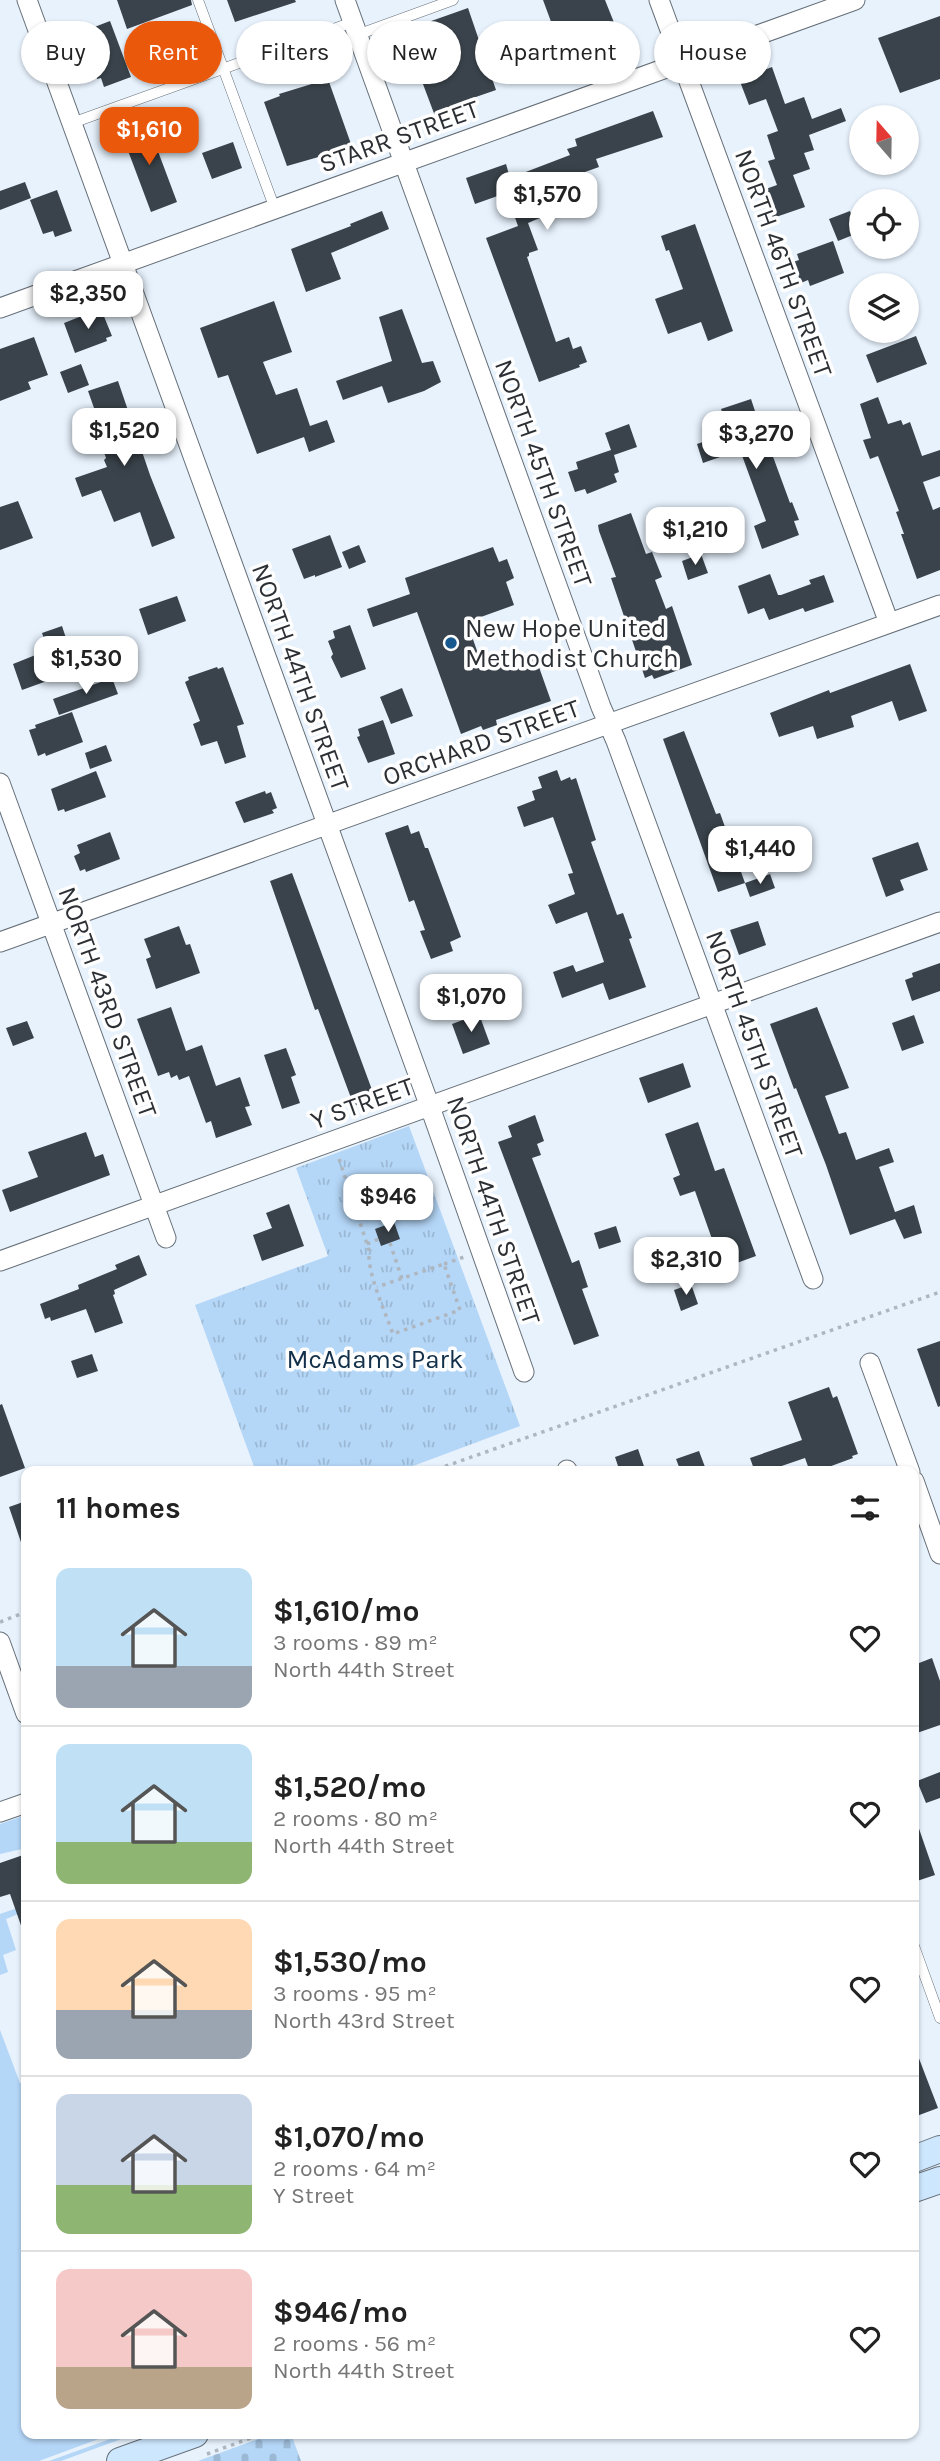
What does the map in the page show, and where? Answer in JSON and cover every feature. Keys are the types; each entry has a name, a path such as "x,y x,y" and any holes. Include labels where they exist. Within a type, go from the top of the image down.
{"main road":[{"path":"919,2157 940,2148"},
{"path":"919,2187 940,2180"},
{"path":"120,2461 198,2445"}],"street":[{"name":"NORTH 44TH STREET","path":"27,0 524,1372"},
{"name":"NORTH 45TH STREET","path":"345,0 813,1279"},
{"name":"NORTH 46TH STREET","path":"659,0 667,21"},
{"name":"STARR STREET","path":"771,30 855,0"},
{"name":"STARR STREET","path":"0,308 654,71"},
{"name":"NORTH 46TH STREET","path":"690,84 889,623"},
{"name":"ORCHARD STREET","path":"0,943 940,605"},
{"name":"NORTH 43RD STREET","path":"0,783 166,1238"},
{"name":"Y STREET","path":"0,1261 940,922"},
{"path":"870,1363 908,1466"},
{"path":"919,1495 940,1553"},
{"path":"0,1642 21,1700"},
{"path":"0,1812 21,1805"}],"lane":[{"path":"198,0 275,209"},
{"path":"72,123 223,70 453,0"},
{"path":"919,1960 940,2018"}],"path":[{"path":"338,1157 393,1334 460,1310 444,1264"},
{"path":"367,1244 379,1239"},
{"path":"390,1243 402,1279"},
{"path":"377,1287 469,1255"},
{"path":"446,1466 940,1292"},
{"path":"0,1622 21,1614"},
{"path":"198,2445 233,2439"}],"green space":[{"name":"McAdams Park","path":"409,1126 520,1426 413,1466 254,1466 195,1305 328,1256 296,1168"},
{"path":"21,1817 21,1849 0,1854 0,1824"},
{"path":"21,1907 21,1913 6,1919 16,1950 3,1955 8,1972 0,1975 0,1914"},
{"path":"0,2030 21,2083 21,2439 98,2439 39,2461 0,2461"},
{"path":"110,2439 121,2439 61,2461 49,2461"},
{"path":"258,2439 293,2439 301,2461 198,2461"}],"building":[{"path":"117,0 191,0 192,5 149,21 124,21"},
{"path":"227,0 296,2 236,21"},
{"path":"543,0 605,0 613,21 551,21"},
{"path":"468,8 475,28 475,84 494,84 496,90 470,99 471,103 435,116 423,84 461,84 461,21 431,21"},
{"path":"940,16 940,79 900,93 878,38"},
{"path":"110,21 124,58 124,80 104,87 103,84 110,84"},
{"path":"771,67 785,104 804,97 812,119 841,108 846,121 809,135 814,150 804,153 810,169 793,175 805,207 773,218 763,190 777,185 768,161 775,159 767,135 778,131 766,99 749,105 741,84 771,84"},
{"path":"312,84 330,84 351,144 335,149 336,152 287,166 264,102 280,96 279,94"},
{"path":"653,111 663,137 596,159 599,167 560,181 561,185 556,187 563,208 528,223 538,250 529,253 527,257 556,342 569,337 573,349 581,346 587,362 539,382 486,238 518,226 506,193 475,204 466,178 506,164 510,178 570,155 567,149 577,146 575,139"},
{"path":"147,122 177,202 151,212 121,132"},
{"path":"233,142 242,168 212,179 202,153"},
{"path":"25,182 31,198 0,210 0,191"},
{"path":"57,190 72,231 55,237 53,231 43,234 30,200"},
{"path":"382,211 389,229 331,253 341,279 306,292 291,249"},
{"path":"849,211 849,237 838,241 829,219"},
{"path":"695,224 733,331 708,341 701,322 668,334 655,299 683,289 661,236"},
{"path":"833,241 844,273 810,286 808,280 801,283 793,262 799,260 797,254"},
{"path":"274,301 292,352 263,362 276,395 297,388 310,426 327,420 335,442 309,452 304,437 257,454 228,375 218,378 200,328"},
{"path":"402,309 422,363 433,361 441,382 424,391 388,403 382,386 343,400 336,381 392,361 379,317"},
{"path":"97,310 98,316 103,314 112,336 106,338 107,341 75,353 64,323"},
{"path":"34,337 48,375 28,382 31,389 0,401 0,349"},
{"path":"898,343 919,343 927,364 877,383 866,355"},
{"path":"81,364 89,385 68,393 60,372"},
{"path":"118,381 175,538 152,547 140,512 114,522 101,490 82,497 75,478 107,467 101,443 106,442 88,391"},
{"path":"878,397 888,424 901,420 903,425 910,422 922,456 940,450 940,476 923,482 933,510 940,507 940,570 917,579 901,534 904,534 896,512 899,511 878,456 870,459 863,440 871,438 860,404"},
{"path":"751,399 766,444 768,443 799,520 794,521 799,535 762,549 754,526 766,521 740,450 703,463 697,444 729,433 721,409"},
{"path":"629,424 637,447 614,455 619,472 614,474 617,482 587,494 585,489 575,492 568,472 578,469 576,462 611,450 605,433"},
{"path":"18,501 33,538 0,550 0,507"},
{"path":"631,513 646,554 652,552 662,577 655,580 666,609 672,606 692,665 654,679 652,675 645,678 611,578 616,577 598,525"},
{"path":"330,535 342,567 304,579 292,549"},
{"path":"359,545 366,562 349,569 342,552"},
{"name":"New Hope United Methodist Church","path":"493,547 499,562 507,559 514,578 506,582 514,605 467,622 484,671 534,653 551,701 496,720 497,725 483,730 481,726 461,734 417,612 373,627 367,609 410,594 405,578"},
{"path":"701,554 708,573 688,580 682,561"},
{"path":"770,574 778,595 811,584 809,580 824,575 834,602 805,612 803,608 769,620 764,608 748,614 738,586"},
{"path":"177,596 186,621 148,635 139,609"},
{"path":"350,625 366,669 341,678 331,657 333,654 328,641 335,638 333,631"},
{"path":"62,626 69,647 49,654 58,677 22,690 13,664 48,650 42,633"},
{"path":"910,664 927,711 899,721 892,701 851,716 854,727 817,739 813,726 779,737 770,713 829,690 830,693"},
{"path":"223,667 244,724 237,726 246,757 225,764 217,741 201,746 193,724 200,721 185,682 189,680 188,677"},
{"path":"112,678 118,694 59,715 53,699"},
{"path":"402,688 413,716 391,724 380,697"},
{"path":"72,712 83,742 46,756 45,753 38,756 29,730 36,728 35,725"},
{"path":"383,720 395,754 368,763 357,737 360,736 358,729"},
{"path":"684,731 716,814 720,813 745,883 718,892 663,739"},
{"path":"106,745 112,761 90,769 85,753"},
{"path":"557,770 561,781 570,777 571,780 576,778 596,840 591,842 617,915 623,913 646,987 609,1000 603,983 562,998 553,972 573,965 576,972 604,962 587,912 556,924 548,905 575,894 568,874 573,873 553,817 524,827 517,807 535,800 532,791 542,788 538,777"},
{"path":"96,771 106,797 65,812 64,809 58,811 51,789"},
{"path":"265,791 266,794 271,792 277,808 272,810 274,813 244,823 235,802"},
{"path":"408,825 411,834 419,831 425,848 428,848 461,937 450,942 453,951 431,959 420,931 425,930 414,900 409,902 385,833"},
{"path":"110,832 120,859 86,872 85,869 80,871 74,856 80,853 77,845"},
{"path":"918,842 928,870 900,880 904,890 886,897 872,858"},
{"path":"292,873 375,1098 354,1106 318,1009 315,1010 270,881"},
{"path":"770,874 775,888 750,897 745,883"},
{"path":"758,921 766,945 739,955 730,930"},
{"path":"179,926 186,945 190,944 200,973 156,989 146,959 151,957 144,939"},
{"path":"940,963 940,991 912,1001 905,980 913,977 912,973"},
{"path":"171,1007 186,1051 202,1045 216,1086 240,1077 250,1106 245,1107 252,1125 216,1138 211,1121 206,1123 189,1076 179,1080 177,1075 171,1078 169,1072 158,1076 137,1019"},
{"path":"817,1007 849,1088 825,1096 839,1134 846,1132 856,1160 889,1148 894,1162 879,1167 895,1212 914,1205 922,1233 904,1239 895,1219 850,1235 826,1165 770,1024"},
{"path":"479,1014 490,1044 463,1054 452,1024"},
{"path":"914,1015 924,1043 902,1051 892,1023"},
{"path":"27,1021 34,1038 13,1046 6,1028"},
{"path":"286,1048 296,1075 291,1077 300,1103 282,1109 264,1055"},
{"path":"683,1063 691,1087 648,1103 639,1078"},
{"path":"535,1115 544,1141 537,1144 541,1155 532,1158 572,1263 579,1260 588,1287 582,1289 599,1336 574,1345 498,1142 512,1137 508,1126"},
{"path":"698,1122 715,1171 724,1168 756,1256 723,1268 719,1257 712,1260 706,1241 712,1239 695,1191 680,1196 673,1178 680,1175 665,1134"},
{"path":"86,1132 95,1157 103,1154 110,1175 10,1212 2,1190 38,1177 28,1152"},
{"path":"289,1204 304,1246 262,1261 253,1235 272,1228 266,1213"},
{"path":"394,1222 400,1239 381,1246 375,1229"},
{"path":"616,1226 621,1242 599,1249 594,1233"},
{"path":"139,1255 147,1275 114,1290 113,1295 123,1323 95,1333 86,1309 51,1321 50,1317 45,1319 40,1304 79,1289 78,1285 117,1269 115,1265"},
{"path":"691,1284 698,1304 681,1311 674,1290"},
{"path":"940,1341 940,1406 938,1407 917,1349"},
{"path":"92,1354 98,1371 77,1378 71,1361"},
{"path":"829,1387 833,1398 837,1396 858,1454 831,1466 808,1466 805,1458 782,1466 753,1466 750,1458 802,1440 788,1402"},
{"path":"2,1404 24,1466 0,1477"},
{"path":"638,1449 644,1466 618,1466 615,1457"},
{"path":"699,1451 705,1466 679,1466 676,1459"},
{"path":"21,1503 21,1542 9,1507"},
{"path":"932,1658 940,1681 940,1725 919,1732 919,1663"},
{"path":"940,1772 940,1798 926,1803 919,1780"},
{"path":"919,1829 935,1875 919,1880"},
{"path":"21,1856 21,1925 10,1894 0,1897 0,1863"},
{"path":"919,2058 938,2108 919,2115"}],"place":[{"name":"New Hope United Methodist Church","path":"451,643"}]}
